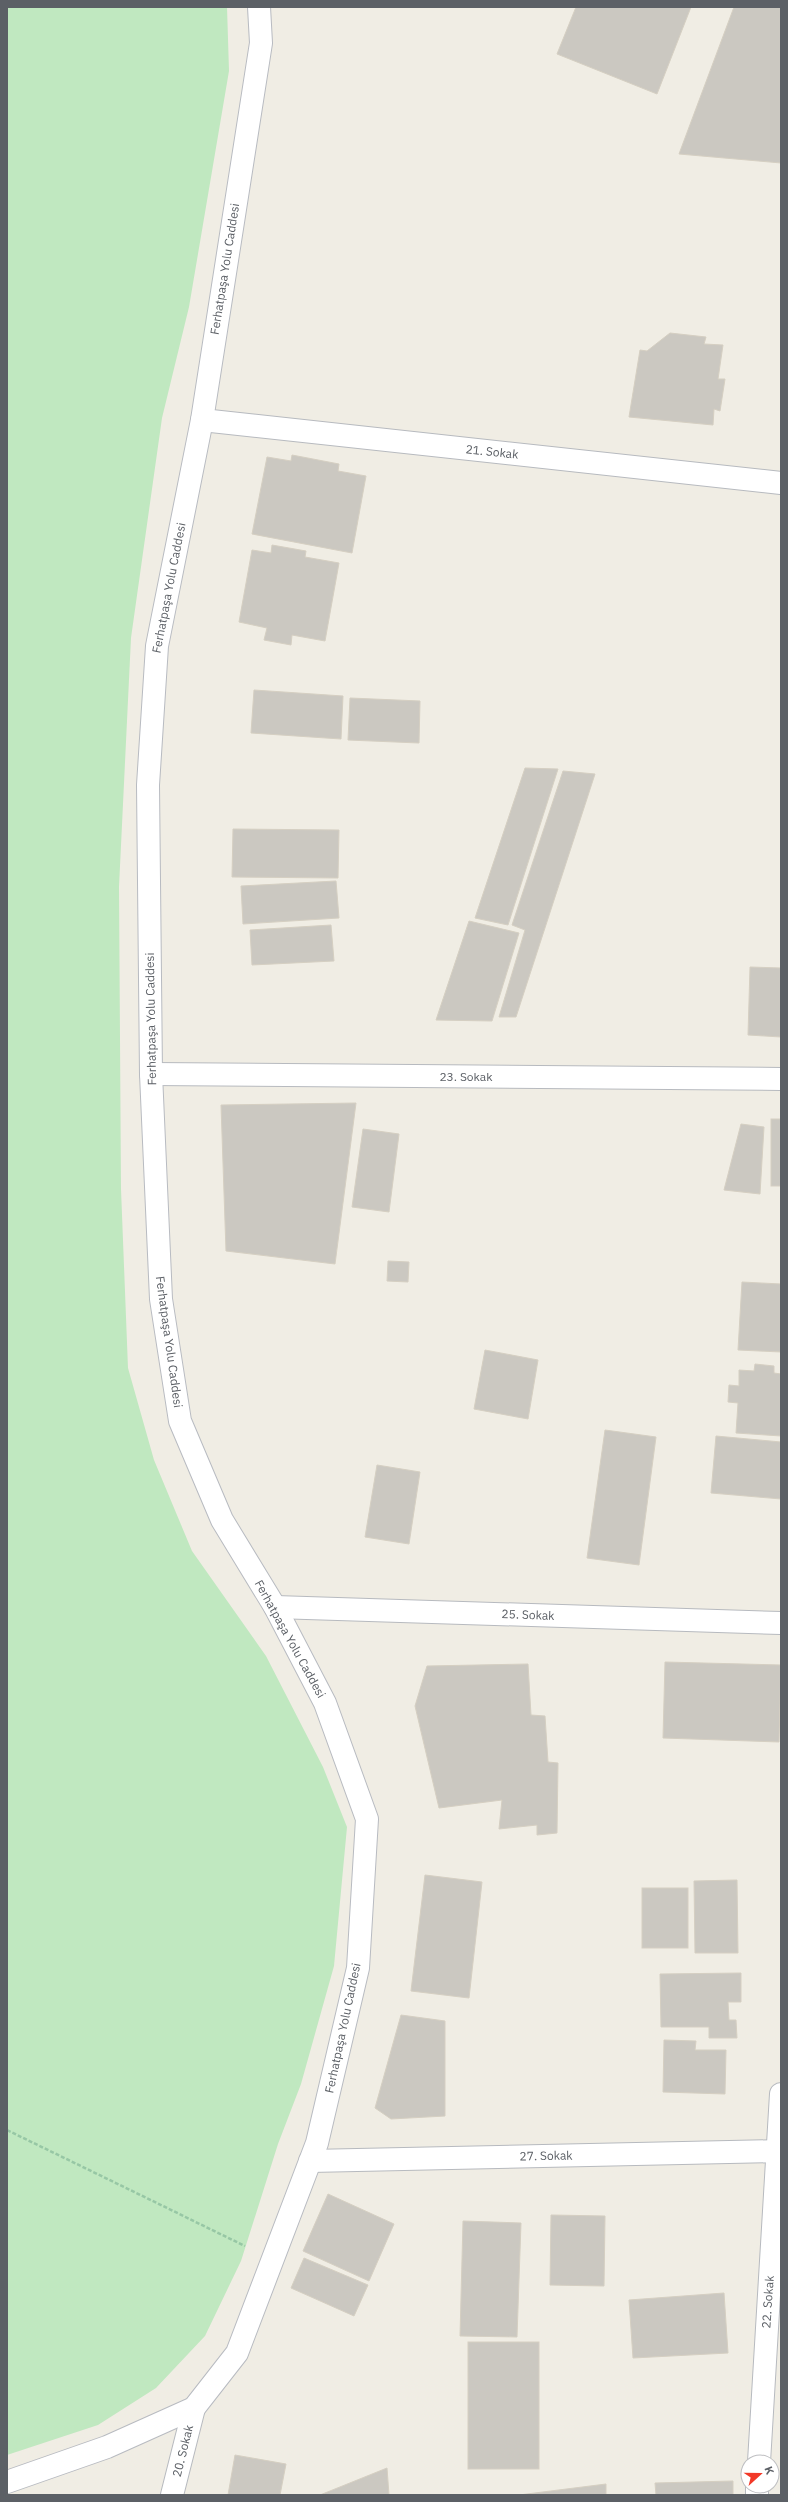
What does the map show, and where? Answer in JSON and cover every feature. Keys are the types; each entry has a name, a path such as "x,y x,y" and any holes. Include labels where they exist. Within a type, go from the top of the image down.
{"main road":[{"name":"Ferhatpaşa Yolu Caddesi","path":"7,2482 107,2447 194,2408 237,2353 317,2143 358,1968 367,1820 325,1703 275,1607 222,1520 180,1421 161,1299 151,1074 148,785 157,646 202,420 261,43 259,7"},
{"name":"21. Sokak","path":"202,420 781,483"},
{"name":"23. Sokak","path":"151,1074 781,1079"},
{"name":"25. Sokak","path":"275,1607 781,1623"},
{"name":"22. Sokak","path":"760,2454 779,2151 781,2094"},
{"name":"27. Sokak","path":"310,2161 779,2151"},
{"name":"20. Sokak","path":"172,2495 194,2408"}],"path":[{"path":"7,2130 272,2260"}],"green space":[{"path":"7,7 227,7 229,71 189,307 162,418 131,638 119,887 121,1189 128,1368 154,1460 192,1551 266,1656 323,1767 347,1827 334,1966 301,2084 278,2144 241,2261 205,2336 156,2388 98,2425 7,2455"}],"building":[{"path":"576,7 691,7 657,94 557,54"},
{"path":"734,7 781,7 781,163 679,154"},
{"path":"670,333 706,337 704,344 723,345 718,379 725,379 720,411 714,409 713,425 629,417 640,350 647,351"},
{"path":"292,455 339,464 338,471 366,476 352,553 252,534 267,457 291,461"},
{"path":"272,545 306,551 305,557 339,563 325,641 292,635 291,645 264,640 267,628 239,622 252,550 271,553"},
{"path":"254,690 343,696 341,739 251,733"},
{"path":"350,698 420,701 419,743 348,740"},
{"path":"525,768 558,769 508,925 475,918"},
{"path":"563,771 595,774 516,1017 499,1017 525,930 512,925"},
{"path":"233,829 339,830 338,878 232,877"},
{"path":"336,881 339,918 243,924 241,886"},
{"path":"469,921 519,933 492,1021 436,1020"},
{"path":"331,925 334,961 252,965 250,930"},
{"path":"750,967 781,968 781,1037 748,1035"},
{"path":"356,1103 335,1264 226,1251 221,1105"},
{"path":"771,1119 781,1119 781,1186 771,1186"},
{"path":"741,1124 764,1127 760,1194 724,1190"},
{"path":"363,1129 399,1134 389,1212 352,1207"},
{"path":"388,1261 409,1262 408,1282 387,1281"},
{"path":"742,1282 781,1284 781,1352 738,1350"},
{"path":"485,1350 538,1360 528,1419 474,1409"},
{"path":"755,1364 774,1366 774,1373 781,1374 781,1436 736,1433 738,1403 728,1402 729,1385 739,1386 739,1370 754,1371"},
{"path":"605,1430 656,1437 639,1565 587,1558"},
{"path":"716,1436 781,1442 781,1499 711,1493"},
{"path":"377,1465 420,1472 409,1544 365,1537"},
{"path":"665,1662 781,1665 779,1742 663,1738"},
{"path":"528,1664 531,1715 545,1716 548,1762 558,1763 557,1833 537,1835 537,1825 499,1829 502,1800 439,1808 415,1706 427,1666"},
{"path":"425,1875 482,1882 469,1998 411,1991"},
{"path":"737,1880 738,1953 695,1953 694,1881"},
{"path":"642,1888 688,1888 688,1948 642,1948"},
{"path":"741,1973 741,2002 728,2002 729,2020 736,2020 737,2038 709,2038 709,2027 661,2027 660,1974"},
{"path":"401,2015 445,2021 445,2116 391,2119 375,2108"},
{"path":"664,2040 696,2041 695,2050 726,2050 725,2094 663,2092"},
{"path":"328,2194 394,2224 369,2281 303,2251"},
{"path":"551,2215 605,2216 604,2286 550,2285"},
{"path":"463,2221 521,2223 517,2337 460,2336"},
{"path":"304,2258 368,2285 354,2316 291,2288"},
{"path":"724,2293 728,2353 633,2358 629,2300"},
{"path":"468,2342 539,2342 539,2469 468,2469"},
{"path":"235,2455 286,2464 280,2495 228,2495"},
{"path":"387,2468 389,2495 320,2495"},
{"path":"733,2481 733,2495 656,2495 655,2483"},
{"path":"606,2484 606,2495 519,2495"}]}
